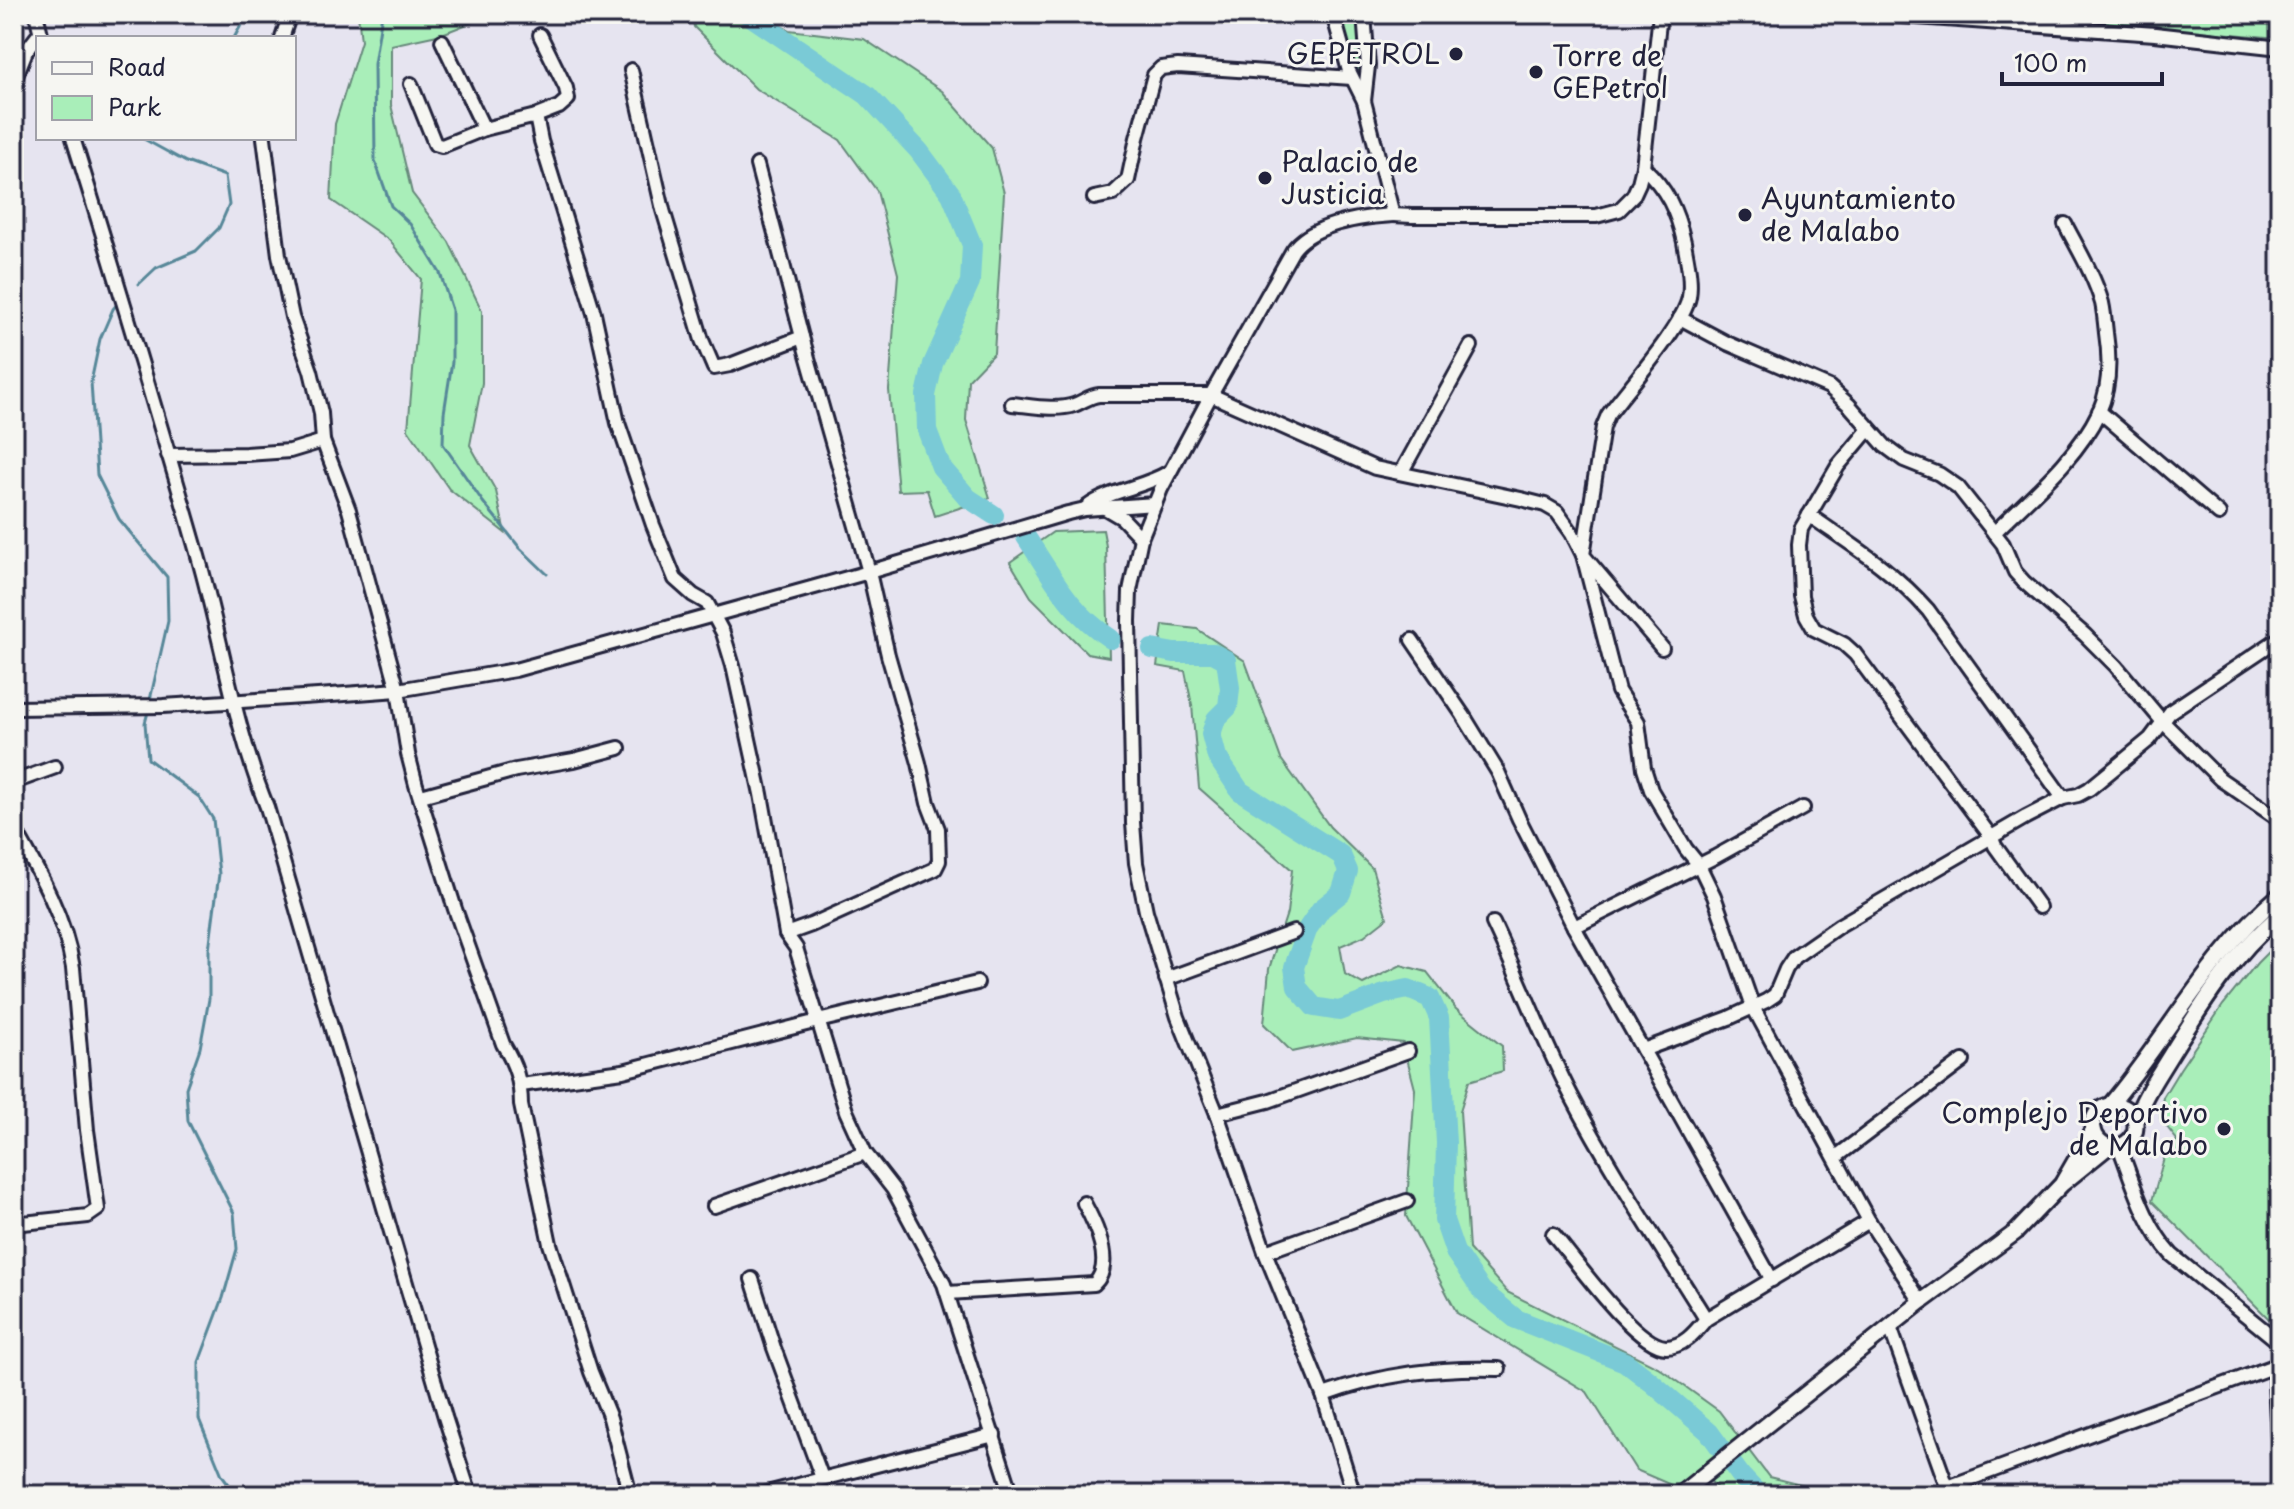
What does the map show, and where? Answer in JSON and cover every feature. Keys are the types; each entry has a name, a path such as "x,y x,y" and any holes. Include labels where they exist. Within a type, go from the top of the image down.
{"main road":[{"path":"2062,1184 2093,1130 2098,1112 2110,1105 2161,1041 2220,954 2259,912 2280,895"},
{"path":"1679,1495 1921,1302 2016,1232 2062,1184 2114,1146 2127,1142 2132,1137 2135,1121 2152,1085 2227,972 2280,915"},
{"path":"2110,1105 2124,1107 2135,1121"},
{"path":"2093,1130 2097,1139 2114,1146"}],"street":[{"path":"36,14 41,36"},
{"path":"283,36 290,14"},
{"path":"1333,14 1343,53 1364,101 1393,215"},
{"path":"1364,14 1368,66 1364,101"},
{"path":"1354,1495 1323,1395 1265,1252 1217,1114 1178,1017 1141,887 1133,823 1130,591 1141,538 1161,489 1299,242 1311,234 1351,220 1393,215 1596,216 1619,210 1633,196 1643,167 1660,14"},
{"path":"1874,14 2155,34 2280,48"},
{"path":"411,84 435,144 442,146 484,129 536,116 559,107 568,99 566,88 540,35"},
{"path":"14,81 26,51 36,41"},
{"path":"442,41 484,129"},
{"path":"1094,198 1113,194 1128,180 1154,75 1161,68 1178,66 1352,78"},
{"path":"631,70 663,210 702,340 714,368 730,365 802,337"},
{"path":"536,116 594,313 618,423 653,525 675,579 707,603 715,615 733,666 786,934 796,948 846,1111 865,1153 893,1189 948,1293 1012,1495"},
{"path":"74,140 145,368 199,560 251,767 267,807 293,892 470,1495"},
{"path":"264,140 279,255 292,317 311,371 321,413 323,441 349,510 398,690 408,754 455,909 503,1044 515,1063 550,1244 591,1372 610,1418 630,1495"},
{"path":"757,165 869,572 928,803 938,829 939,861 935,869 786,934"},
{"path":"1643,167 1666,191 1679,222 1690,283 1689,300 1680,318 1608,415 1603,427 1583,555 1618,691 1638,722 1647,779 1686,849 1699,865 1722,913 1753,1007 1869,1221 1921,1302"},
{"path":"1994,533 2052,477 2080,442 2099,411 2107,385 2109,364 2102,303 2065,224"},
{"path":"1680,318 1727,343 1829,387 1885,446 1904,460 1939,474 1958,487 2003,544 2015,572 2096,645 2162,721 2220,779 2280,820"},
{"path":"1401,473 1471,346"},
{"path":"1012,404 1074,405 1093,395 1211,395 1375,468 1545,505 1563,518 1583,555 1662,648"},
{"path":"2099,411 2219,514"},
{"path":"1869,429 1838,466 1801,529 1801,596 1806,615 1814,629 1844,644 1855,654 1992,838 2039,907"},
{"path":"168,455 290,451 323,441"},
{"path":"1085,509 1095,501 1154,481 1171,471"},
{"path":"1126,490 1161,489"},
{"path":"14,708 163,706 398,690 515,670 1085,509 1155,504"},
{"path":"1105,508 1122,518 1141,538"},
{"path":"1809,515 1881,565 1928,610 2063,798"},
{"path":"1643,1050 1753,1007 1775,995 1794,957 1810,945 2026,817 2089,789 2150,739 2171,711 2280,638"},
{"path":"1412,640 1498,772 1574,927 1772,1280"},
{"path":"421,796 516,770 619,748"},
{"path":"14,782 55,767"},
{"path":"1574,927 1699,865 1803,808"},
{"path":"14,828 39,871 69,943 98,1209 88,1216 14,1224"},
{"path":"1493,923 1572,1097 1706,1319"},
{"path":"1166,979 1294,932"},
{"path":"521,1085 623,1071 977,983"},
{"path":"1217,1114 1268,1101 1408,1051"},
{"path":"1836,1157 1963,1061"},
{"path":"2114,1146 2162,1244 2280,1343"},
{"path":"714,1206 865,1153"},
{"path":"1265,1252 1407,1201"},
{"path":"948,1293 1094,1284 1101,1276 1102,1246 1097,1226 1084,1203"},
{"path":"1553,1234 1623,1319 1657,1345 1667,1347 1691,1336 1706,1319 1869,1221"},
{"path":"752,1279 822,1478"},
{"path":"1890,1327 1949,1491 2279,1362"},
{"path":"2279,1362 2275,1382 2280,1478"},
{"path":"1323,1395 1358,1383 1404,1374 1456,1368 1499,1369"},
{"path":"759,1495 994,1435"}],"green space":[{"path":"358,14 493,14 442,34 391,45 391,105 412,193 449,242 482,311 482,383 470,445 496,491 505,533 449,489 408,429 421,279 389,240 331,200 335,124 361,41"},
{"path":"692,14 756,14 789,30 864,39 942,91 992,148 1004,193 994,353 968,380 966,420 990,498 935,516 927,490 898,491 889,390 898,274 877,191 840,140 756,89 694,27"},
{"path":"1341,14 1361,14 1365,64 1362,81 1351,59"},
{"path":"1982,14 2280,14 2280,38"},
{"path":"1103,530 1109,657 1087,653 1031,597 1010,562 1053,532"},
{"path":"1163,625 1197,629 1245,661 1281,759 1330,827 1372,868 1387,918 1364,936 1340,946 1345,974 1363,984 1401,965 1427,972 1456,1009 1502,1046 1503,1071 1469,1081 1460,1111 1469,1249 1507,1292 1658,1367 1719,1411 1769,1477 1809,1487 1813,1495 1722,1495 1704,1473 1685,1491 1636,1470 1587,1392 1457,1313 1406,1216 1415,1089 1403,1043 1357,1038 1292,1052 1264,1024 1269,969 1287,913 1292,870 1199,788 1192,705 1185,671 1157,666"},
{"name":"Complejo Deportivo de Malabo","path":"2280,940 2280,1330 2152,1201 2164,1158 2177,1140 2160,1118 2163,1097 2223,1005"}],"waterway":[{"path":"235,36 247,14"},
{"path":"382,14 374,64 375,161 391,206 410,224 440,273 452,310 452,362 443,444 483,502 520,548 547,574"},
{"path":"747,14 867,95 919,151 951,194 972,245 970,282 933,364 926,395 927,430 941,467 968,498 994,515"},
{"path":"139,284 156,268 196,251 219,228 229,205 225,176 186,162 146,140"},
{"path":"119,302 100,339 91,382 97,475 119,519 167,577 168,621 150,700"},
{"path":"1026,537 1073,606 1111,639"},
{"path":"1152,649 1174,653 1213,653 1226,660 1230,688 1228,707 1216,719 1211,734 1217,757 1240,791 1341,855 1348,871 1341,893 1321,909 1308,928 1294,967 1297,987 1314,1007 1339,1011 1384,994 1408,989 1430,998 1439,1018 1446,1143 1444,1220 1455,1252 1482,1291 1516,1319 1625,1362 1709,1432 1759,1495"},
{"path":"148,712 145,723 148,759 199,797 213,819 219,874 209,950 209,999 200,1048 186,1088 188,1121 234,1213 237,1249 199,1362 199,1419 222,1475 237,1495"}],"place":[{"name":"GEPETROL","path":"1456,54"},
{"name":"Torre de GEPetrol","path":"1536,72"},
{"name":"Palacio de Justicia","path":"1265,178"},
{"name":"Ayuntamiento de Malabo","path":"1745,215"},
{"name":"Complejo Deportivo de Malabo","path":"2224,1129"}]}
